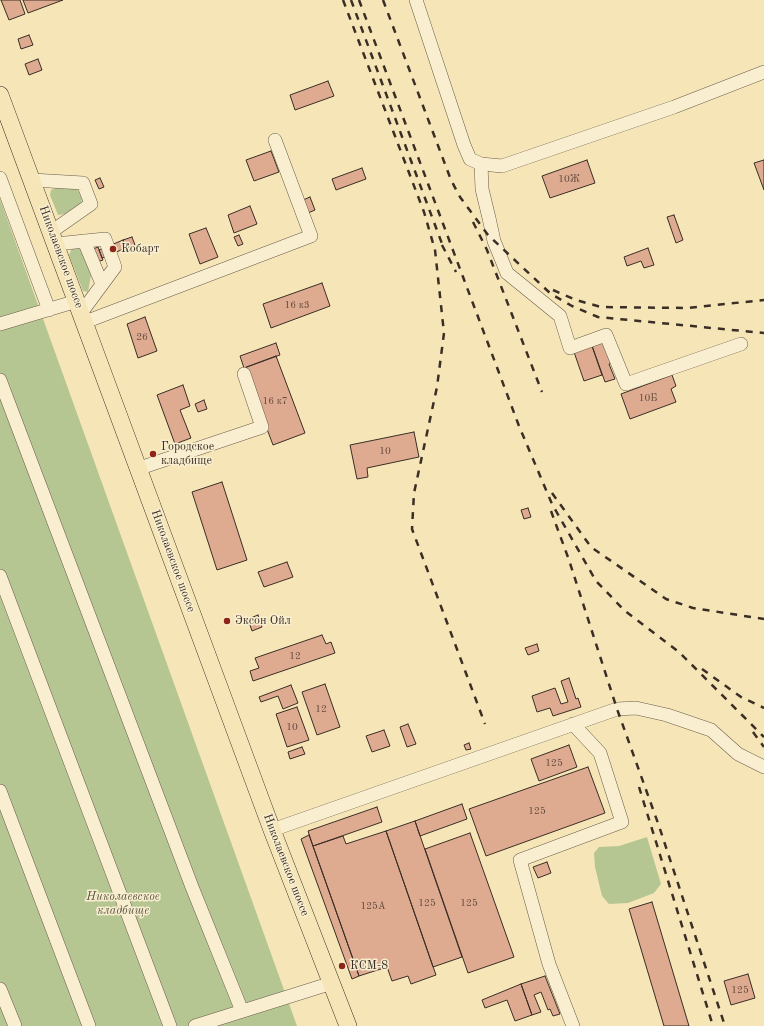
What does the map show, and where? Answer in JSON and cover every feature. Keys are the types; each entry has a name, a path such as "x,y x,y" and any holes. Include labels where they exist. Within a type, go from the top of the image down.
{"main road":[{"name":"Николаевское шоссе","path":"0,95 140,468 272,830 348,1026"}],"street":[{"path":"416,0 464,145 470,159 481,164 502,166 674,107 764,72"},
{"path":"0,324 49,310 81,312 311,236 275,140"},
{"path":"481,164 482,189 494,241 507,273 560,316 570,348 606,335 626,384 741,344"},
{"path":"0,178 49,310"},
{"path":"32,180 83,183 91,204 54,238"},
{"path":"54,238 88,241 105,239 115,267 81,312"},
{"path":"88,241 104,282"},
{"path":"140,468 262,427 244,374"},
{"path":"0,380 192,887 242,1011"},
{"path":"0,576 170,1026"},
{"path":"272,830 616,709 636,708 667,715 711,730 738,754 764,767"},
{"path":"573,724 600,753 622,822 520,860 549,964 573,1026"},
{"path":"0,791 89,1026"},
{"path":"195,1026 332,983"},
{"path":"0,989 14,1026"}],"green space":[{"path":"63,185 76,187 82,199 81,203 65,214 58,215 50,195 51,190"},
{"name":"Николаевское кладбище","path":"0,199 297,1026 0,1026"},
{"path":"80,247 91,275 88,292 83,291 69,255 72,248"},
{"path":"647,837 661,884 654,893 628,903 609,904 602,896 595,867 594,853 599,847 619,846"}],"building":[{"path":"1,0 20,0 25,14 9,20"},
{"path":"23,0 63,0 28,13"},
{"path":"29,35 33,45 21,49 18,39"},
{"path":"38,59 42,70 29,75 25,64"},
{"path":"328,81 334,96 295,110 290,95"},
{"path":"271,151 279,172 254,181 246,160"},
{"path":"587,160 595,183 550,198 542,176"},
{"path":"764,160 764,190 754,163"},
{"path":"362,168 366,179 336,190 332,179"},
{"path":"100,178 104,187 99,189 95,180"},
{"path":"310,197 315,210 308,213 303,200"},
{"path":"250,206 257,224 234,233 228,215"},
{"path":"674,215 683,240 676,243 667,217"},
{"path":"206,228 218,257 200,264 189,234"},
{"path":"239,235 243,244 238,246 234,237"},
{"path":"132,237 135,245 126,248 123,240"},
{"name":"Кобарт","path":"123,240 126,248 102,258 99,250"},
{"name":"Кобарт","path":"98,247 103,260 91,264 86,252"},
{"path":"648,248 654,265 644,268 641,261 627,266 624,257"},
{"path":"322,283 330,306 271,328 263,304"},
{"path":"145,317 157,351 138,358 127,324"},
{"path":"603,339 612,363 609,364 615,379 605,382 591,343"},
{"path":"276,343 280,355 244,368 240,356"},
{"path":"592,346 602,375 584,381 574,352"},
{"path":"276,356 305,433 273,445 244,368"},
{"path":"672,375 676,386 671,389 676,402 630,419 621,394"},
{"path":"183,385 190,406 180,410 191,438 175,444 157,395"},
{"path":"204,400 207,409 198,412 195,404"},
{"path":"414,432 419,457 367,468 368,477 357,479 350,445"},
{"path":"222,482 247,560 217,570 192,492"},
{"path":"528,508 531,517 524,519 521,510"},
{"path":"287,562 293,577 264,587 258,572"},
{"path":"258,615 262,627 252,631 248,619"},
{"path":"322,635 326,644 331,642 335,653 253,681 250,671 259,668 255,658"},
{"path":"537,644 539,651 528,655 525,648"},
{"path":"569,678 576,699 578,698 581,707 553,716 550,708 537,712 532,696 555,688 561,704 568,702 561,681"},
{"path":"325,684 340,727 317,735 302,692"},
{"path":"291,685 298,703 283,709 278,696 261,702 259,697"},
{"path":"297,707 309,740 287,747 276,714"},
{"path":"408,724 416,744 407,747 400,727"},
{"path":"384,730 390,746 372,752 366,736"},
{"path":"469,743 471,749 466,750 464,745"},
{"path":"569,745 577,767 539,781 531,759"},
{"path":"302,747 305,754 290,759 288,752"},
{"path":"588,767 605,813 486,856 469,809"},
{"path":"462,804 467,819 420,836 415,821"},
{"path":"377,807 382,822 313,846 308,831"},
{"path":"415,821 462,957 433,967 386,831"},
{"path":"386,831 436,975 411,984 408,976 392,981 387,967 359,976 313,846 343,836 346,844"},
{"path":"470,833 514,957 468,973 425,849"},
{"path":"309,835 359,976 352,979 301,839"},
{"path":"547,862 551,873 538,878 533,867"},
{"path":"652,902 689,1026 664,1026 629,909"},
{"path":"748,974 755,998 731,1005 724,981"},
{"path":"545,976 560,1014 553,1016 550,1009 548,1010 541,992 534,995 541,1012 532,1015 521,984"},
{"path":"521,984 532,1015 515,1021 507,1000 485,1008 482,1000"}],"railway":[{"path":"343,0 424,212 435,250 444,333 437,387 414,493 412,529 485,724"},
{"path":"351,0 444,249"},
{"path":"359,0 519,426 552,504 596,581 625,611 679,652 764,737"},
{"path":"383,0 451,180 460,197 488,235 551,294 572,306 598,317 764,333"},
{"path":"473,222 487,250 542,392"},
{"path":"442,245 456,272"},
{"path":"553,290 576,300 601,307 687,308 764,300"},
{"path":"552,493 591,547 666,599 693,608 764,619"},
{"path":"551,511 569,560 617,709 659,826 725,1026"},
{"path":"702,669 741,697 764,708"},
{"path":"753,732 764,747"},
{"path":"639,787 713,1026"}],"place":[{"name":"Кобарт","path":"113,249"},
{"name":"Городское кладбище","path":"153,454"},
{"name":"Эксон Ойл","path":"227,621"},
{"name":"КСМ-8","path":"342,966"}]}
